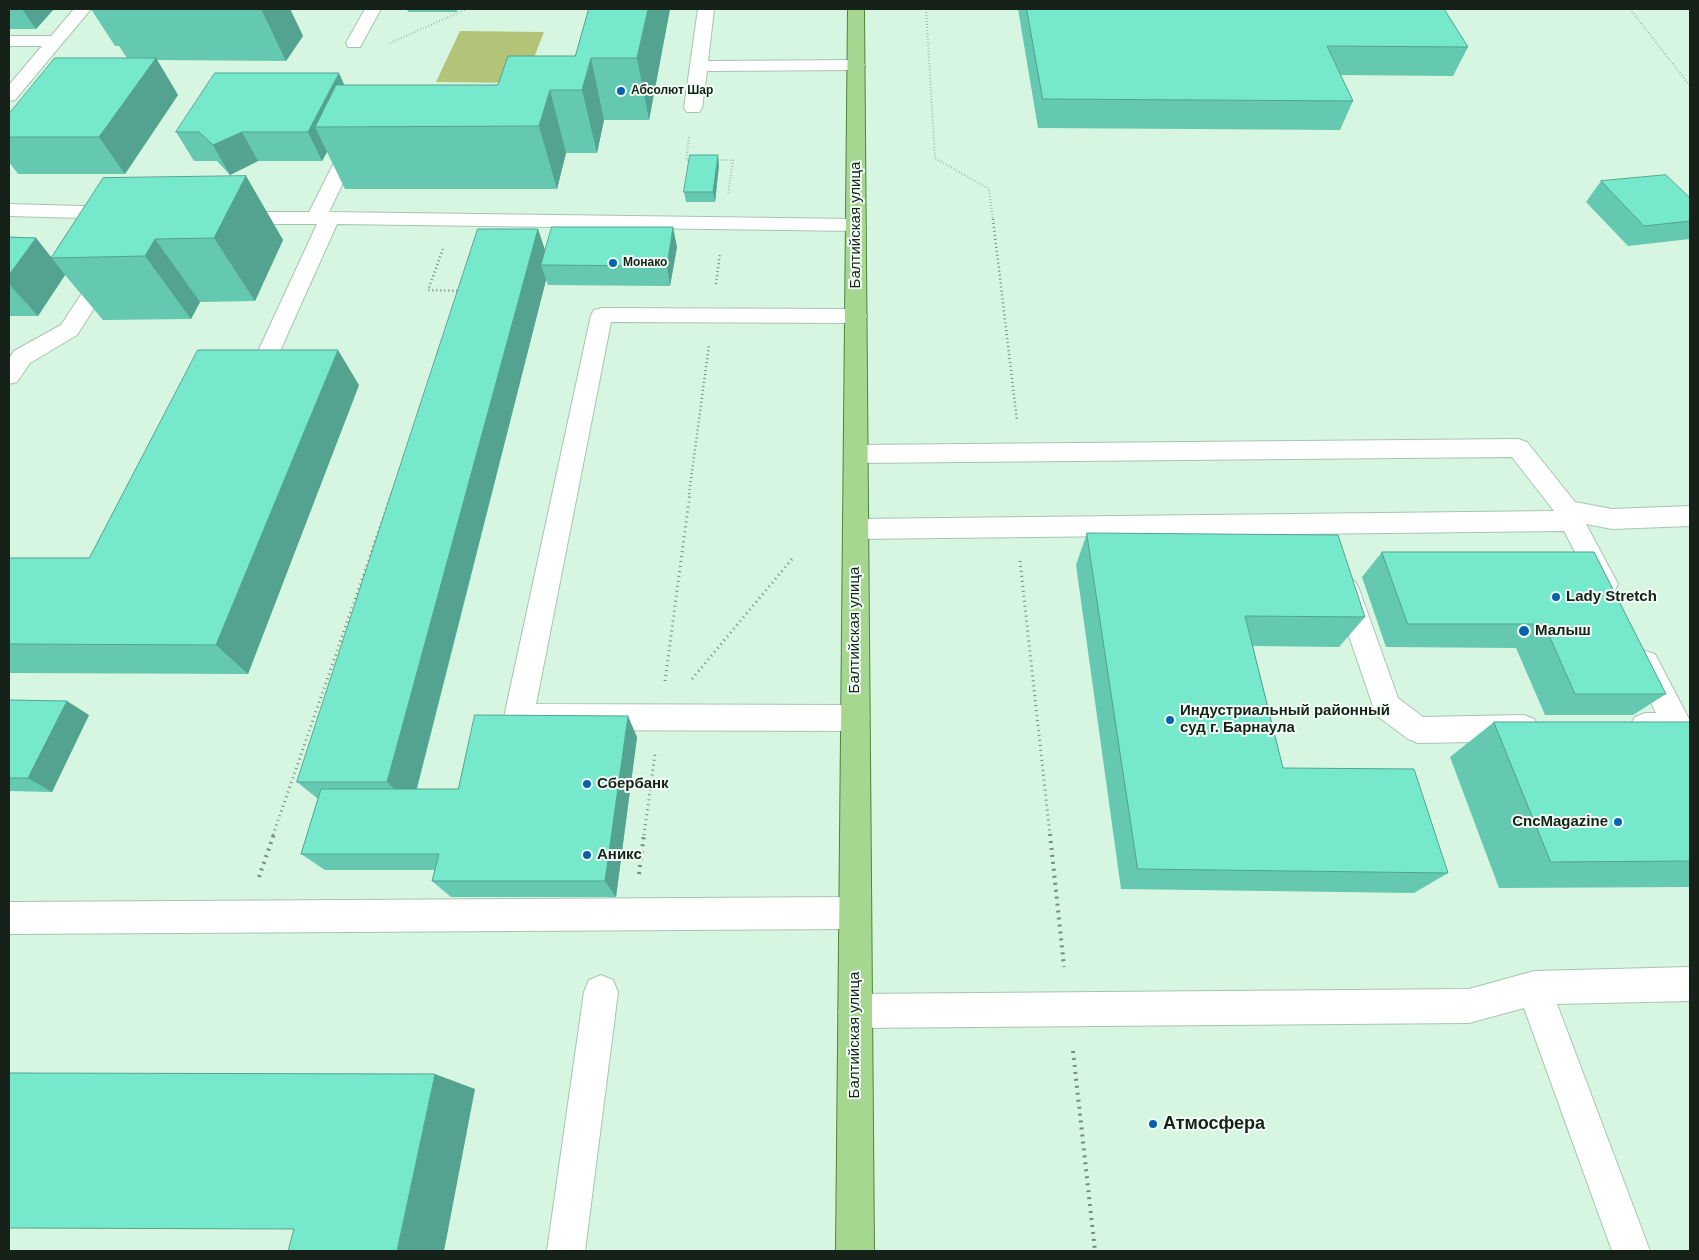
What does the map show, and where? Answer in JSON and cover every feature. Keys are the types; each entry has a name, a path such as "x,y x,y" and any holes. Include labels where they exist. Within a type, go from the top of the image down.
{"main road":[{"name":"Балтийская улица","path":"855,1251 856,9"}],"lane":[{"path":"9,96 83,9"},
{"path":"354,43 373,9"},
{"path":"693,108 706,9"},
{"path":"9,41 56,41"},
{"path":"699,66 856,65"},
{"path":"265,360 360,127"},
{"path":"9,210 112,211 139,219"},
{"path":"208,218 455,218 724,221 856,225"},
{"path":"9,376 22,357 69,330 119,250"},
{"path":"855,718 519,717 602,315 856,316"},
{"path":"856,454 1518,448 1570,516 1616,607"},
{"path":"856,529 1324,525 1570,516 1612,519 1690,516"},
{"path":"1324,525 1386,706 1418,730 1548,728"},
{"path":"1618,727 1678,726 1634,641"},
{"path":"9,918 246,915 855,913"},
{"path":"855,1010 1469,1006 1534,988 1690,984"},
{"path":"1534,988 1631,1251"},
{"path":"566,1251 601,992"}],"path":[{"path":"389,44 468,9"},
{"path":"926,9 935,158 989,189 1020,452"},
{"path":"1630,9 1690,86"},
{"path":"693,108 686,160 695,160"},
{"path":"617,913 636,897 733,160 714,160"},
{"path":"455,218 428,290 461,290 458,300"},
{"path":"246,915 397,477"},
{"path":"1030,527 1027,544 1019,555 1096,1251"},
{"path":"660,718 792,559"}],"green space":[{"path":"460,31 544,32 524,83 436,82"}],"building":[{"path":"589,9 648,9 637,58 591,58 582,90 550,90 539,126 315,127 336,85 498,85 508,56 575,56"},
{"path":"1027,9 1444,9 1468,47 1327,46 1353,101 1043,99"},
{"path":"55,58 156,58 99,137 9,137 9,114"},
{"path":"215,73 339,73 308,132 242,132 213,145 199,132 176,132"},
{"path":"690,155 718,155 713,192 684,192"},
{"path":"1666,175 1690,198 1690,221 1644,226 1601,181"},
{"path":"246,176 214,238 155,239 145,256 51,258 103,178"},
{"path":"552,227 673,227 667,266 541,265"},
{"path":"478,229 538,229 387,782 297,782"},
{"path":"9,237 36,238 9,275"},
{"path":"198,350 338,350 216,645 9,644 9,558 89,558"},
{"name":"Индустриальный районный суд г. Барнаула","path":"1087,533 1338,535 1365,617 1245,616 1283,768 1414,769 1448,873 1138,869"},
{"path":"1382,552 1594,552 1666,694 1575,694 1544,624 1408,624"},
{"path":"9,700 67,701 28,778 9,778"},
{"path":"475,715 628,716 605,881 432,881 439,854 301,854 321,789 458,789"},
{"path":"1494,722 1690,722 1690,861 1551,862"},
{"path":"9,1073 435,1074 397,1251 288,1251 294,1229 9,1228"}],"place":[{"name":"Абсолют Шар","path":"621,91"},
{"name":"Монако","path":"613,263"},
{"name":"Lady Stretch","path":"1556,597"},
{"name":"Малыш","path":"1524,631"},
{"name":"Индустриальный районный суд г. Барнаула","path":"1170,720"},
{"name":"Сбербанк","path":"587,784"},
{"name":"CncMagazine","path":"1618,822"},
{"name":"Аникс","path":"587,855"},
{"name":"Атмосфера","path":"1153,1124"}]}
